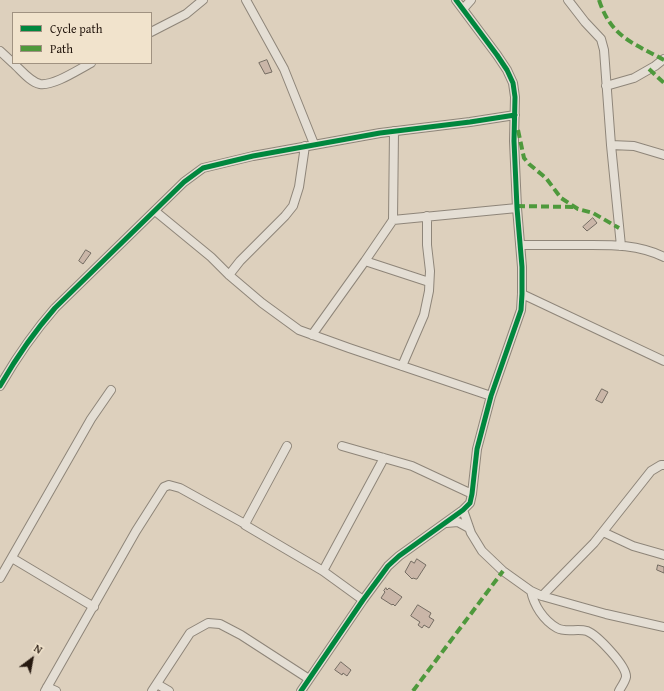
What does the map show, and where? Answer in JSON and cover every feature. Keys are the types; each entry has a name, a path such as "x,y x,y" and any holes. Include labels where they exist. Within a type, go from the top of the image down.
{"street":[{"path":"152,31 186,14 203,0"},
{"path":"246,0 284,68 314,144"},
{"path":"301,691 388,566 463,510 470,503 477,449 491,396 521,310 522,294 514,141 515,97 513,83 507,70 456,0"},
{"path":"463,9 471,0"},
{"path":"568,0 585,22 601,39 604,50 610,145 621,246"},
{"path":"0,51 12,62"},
{"path":"606,86 634,78 664,60"},
{"path":"14,64 33,80 40,84 44,84 62,78 89,64"},
{"path":"0,386 19,354 51,313 184,182 203,168 314,144 394,131 515,115"},
{"path":"312,335 393,220 394,131"},
{"path":"610,145 634,146 664,155"},
{"path":"229,275 240,261 293,206 299,187 305,146"},
{"path":"393,220 517,208"},
{"path":"155,211 211,257 229,275 262,303 299,330 491,396"},
{"path":"402,366 424,315 430,282 427,245 427,216"},
{"path":"520,245 636,247 654,252 664,257"},
{"path":"365,261 430,282"},
{"path":"522,294 664,361"},
{"path":"0,578 91,419 111,390"},
{"path":"245,524 287,446"},
{"path":"342,446 412,466 472,494"},
{"path":"323,571 384,458"},
{"path":"542,596 594,543 651,471 661,465 664,465"},
{"path":"56,691 46,689 136,531 164,487 169,484 180,488 245,524 247,527 323,571 363,600"},
{"path":"463,510 475,541 487,557 531,591 542,596 606,614 664,627"},
{"path":"446,522 458,522 469,528"},
{"path":"603,532 633,546 664,555"},
{"path":"12,558 94,606"},
{"path":"531,591 537,608 551,624 562,630 583,630 589,632 608,648 624,669 626,675 626,678 619,691"},
{"path":"170,691 155,687 190,633 208,623 220,624 309,679"}],"building":[{"path":"267,60 272,72 265,74 259,63"},
{"path":"593,218 597,223 587,231 583,227"},
{"path":"86,250 91,253 83,264 79,261"},
{"path":"602,389 608,392 602,403 596,400"},
{"path":"417,559 426,565 417,579 412,579 405,572 411,561 414,563"},
{"path":"658,565 664,567 664,573 657,570"},
{"path":"386,588 387,590 389,588 402,597 395,606 381,598"},
{"path":"418,605 431,613 429,617 434,620 429,628 424,625 422,628 418,625 420,622 411,616"},
{"path":"341,662 351,670 347,676 343,673 342,675 335,670"}],"marked path":[{"path":"599,0 610,23 624,38 664,60"},
{"path":"649,69 664,83"},
{"path":"518,130 524,158 546,178 561,198 578,209 593,213 619,228"},
{"path":"517,206 574,207"},
{"path":"413,691 503,571"}],"cycle path":[{"path":"301,691 388,566 399,556 463,510 470,503 477,449 491,396 521,310 522,267 517,208 514,141 515,97 513,83 507,70 497,55 456,0"},
{"path":"0,386 12,365 55,308 184,182 203,168 253,156 380,133 515,115"}]}
